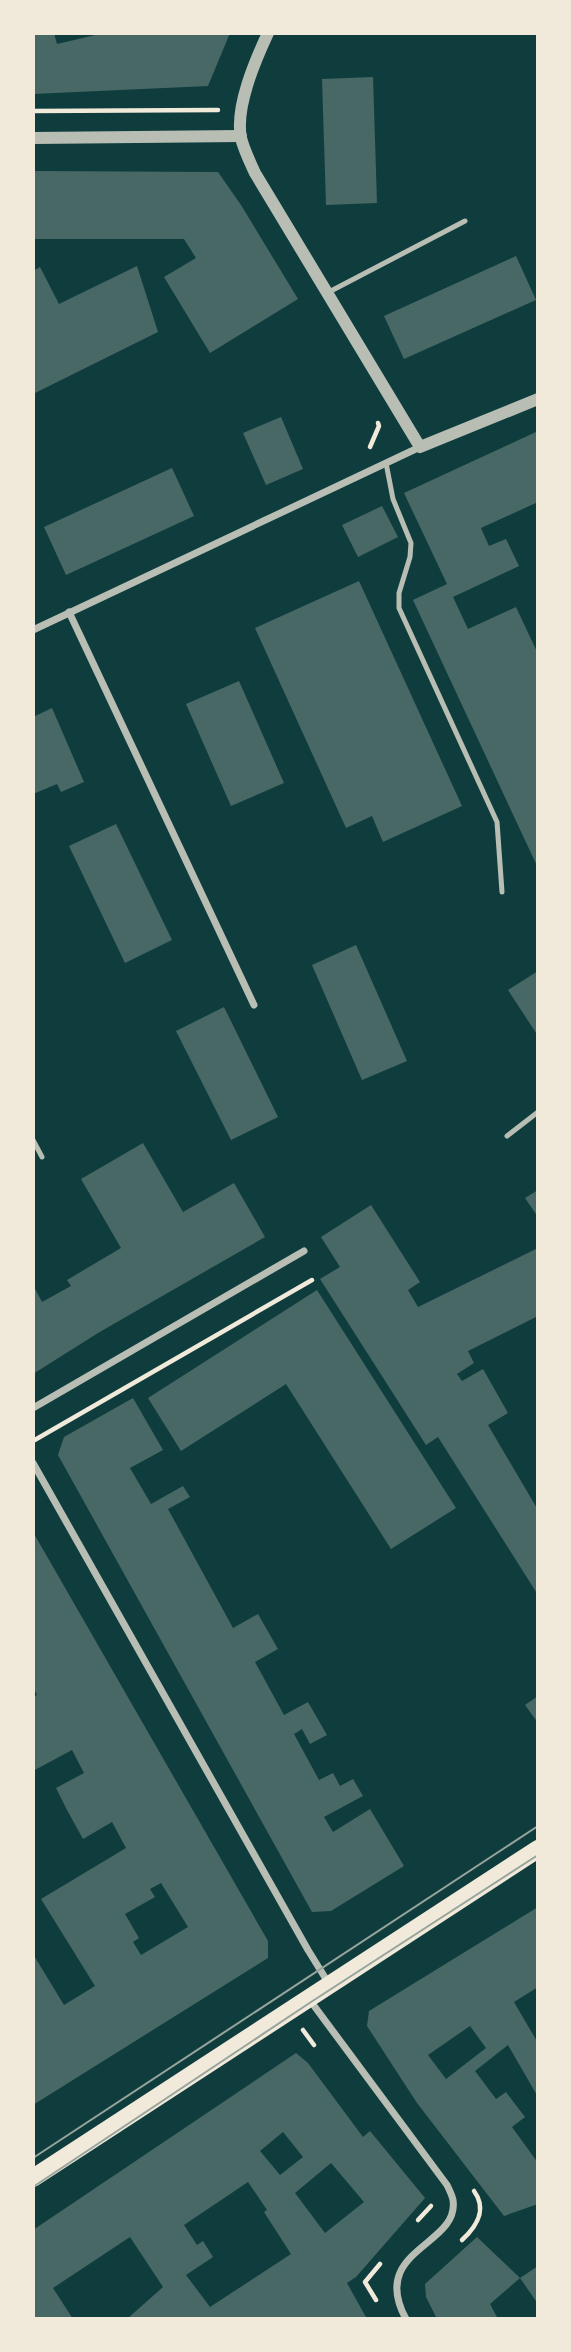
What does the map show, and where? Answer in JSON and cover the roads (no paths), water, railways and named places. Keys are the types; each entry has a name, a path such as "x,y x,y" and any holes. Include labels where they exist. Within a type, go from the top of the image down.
{"main road":[{"path":"33,2178 538,1849"}],"street":[{"path":"268,33 254,63 242,103 241,136 255,173 420,447"},
{"path":"33,138 241,136"},
{"path":"33,629 420,447 538,399"},
{"path":"69,612 254,1005"},
{"path":"33,1408 304,1251"},
{"path":"33,1463 330,1985"},
{"path":"309,1998 447,2185 453,2201 450,2220 401,2269 395,2288 406,2319"}],"lane":[{"path":"327,293 465,221"},
{"path":"386,463 393,499 411,543 410,557 399,593 399,608 497,822 502,892"},
{"path":"507,1136 538,1112"},
{"path":"33,1140 42,1157"}],"tram line":[{"path":"33,2158 538,1826"},
{"path":"33,2187 538,1855"}]}
